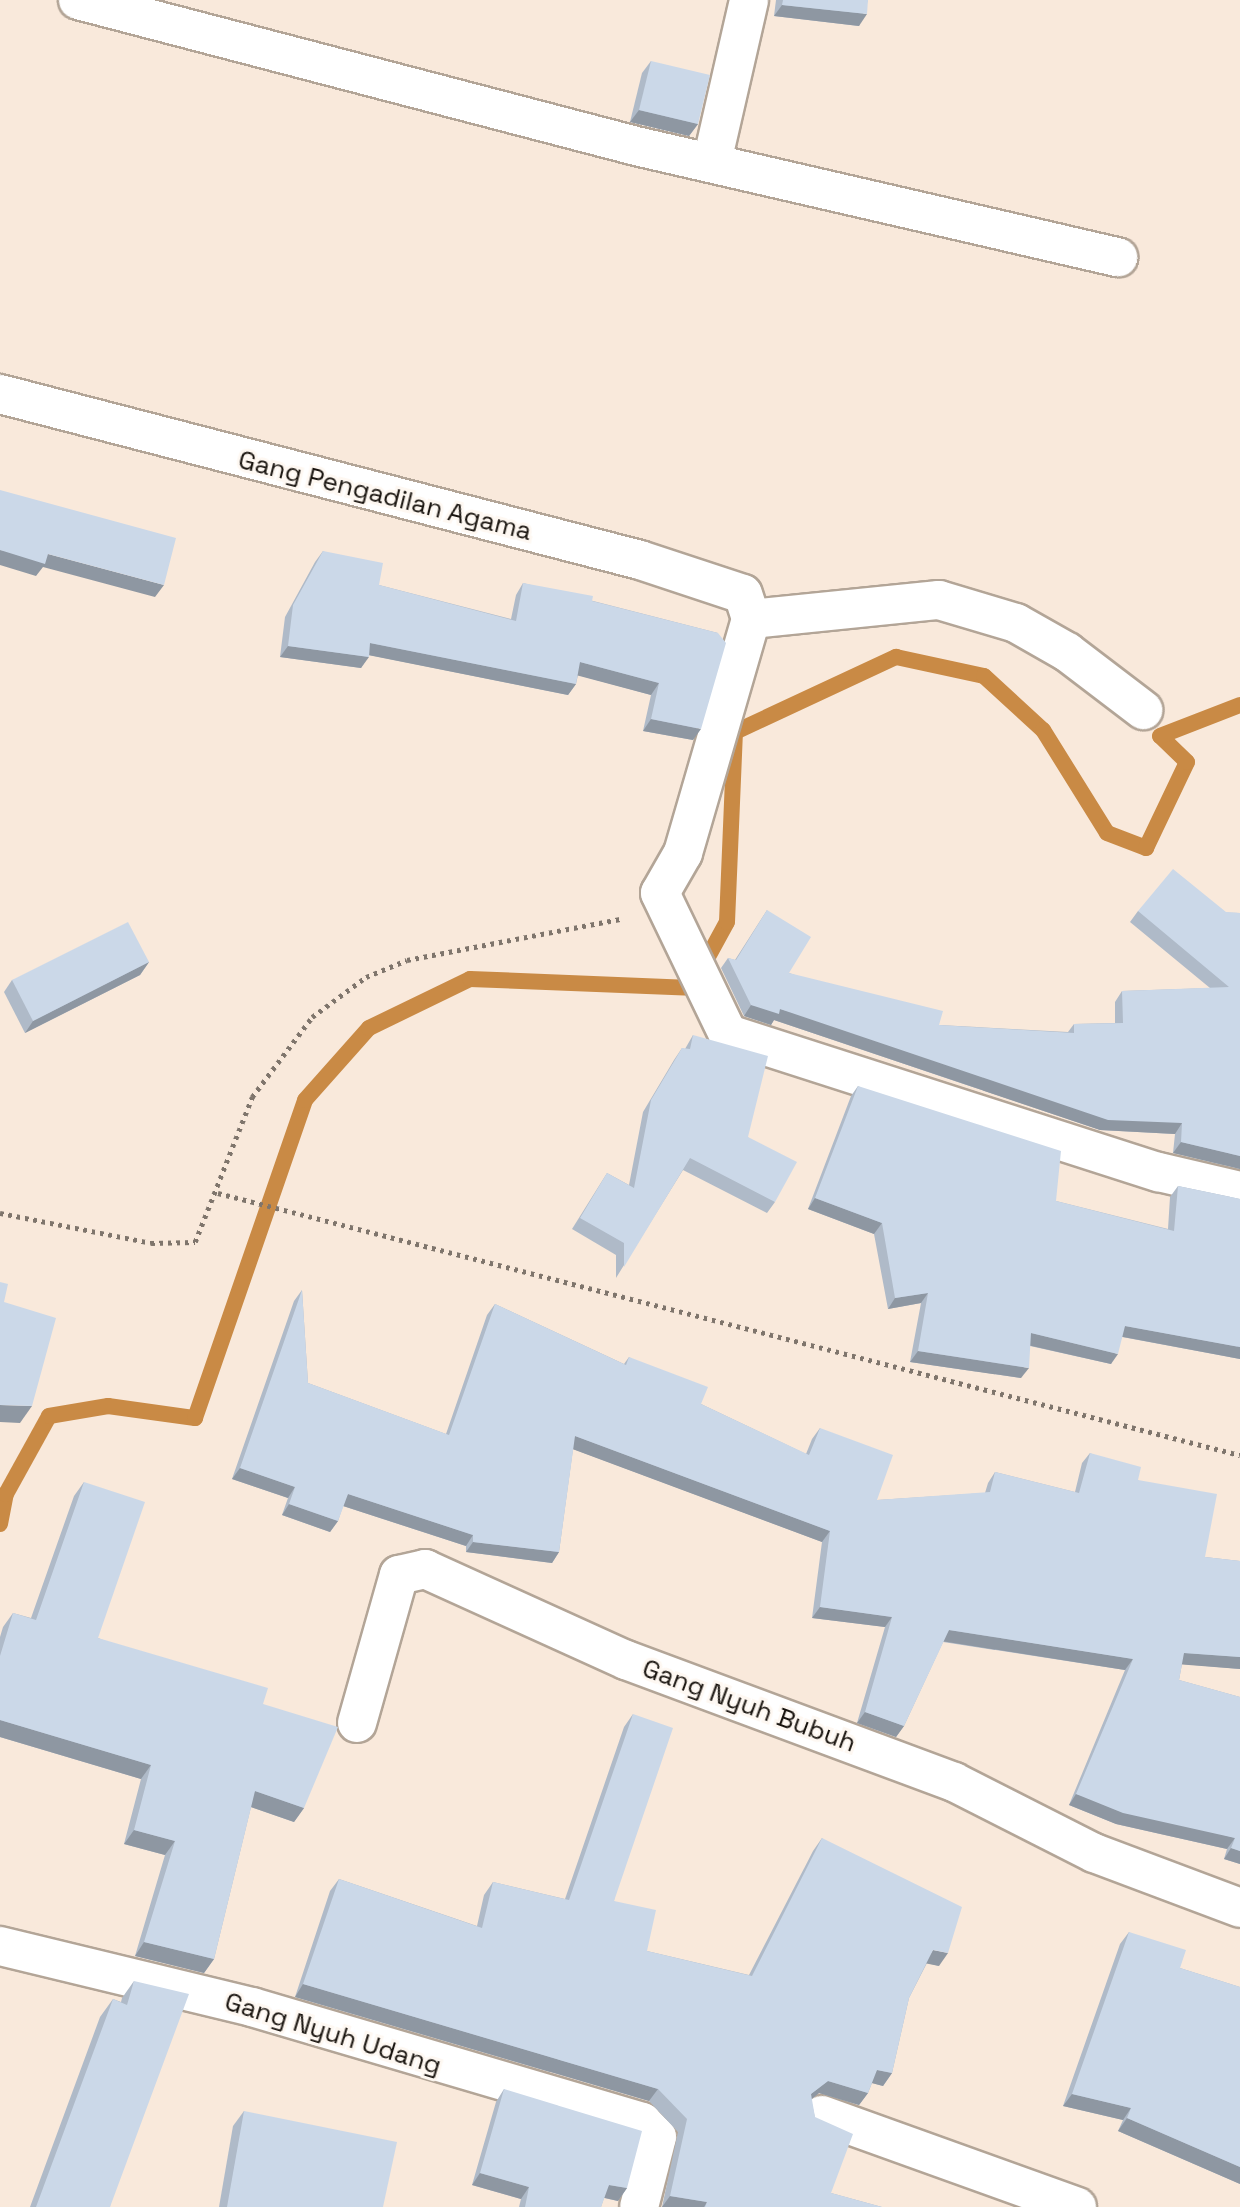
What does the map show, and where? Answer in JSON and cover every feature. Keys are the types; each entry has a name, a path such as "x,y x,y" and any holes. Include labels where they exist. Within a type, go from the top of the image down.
{"street":[{"path":"78,0 712,162 1118,257"},
{"path":"712,162 749,0"},
{"name":"Gang Pengadilan Agama","path":"0,394 640,560 743,594 751,619"},
{"path":"1143,710 1016,623 939,600 751,619 683,853 660,893 727,1034 1145,1168 1240,1191"},
{"name":"Gang Nyuh Bubuh","path":"357,1723 400,1575 425,1569 625,1660 954,1782 1094,1853 1240,1908"},
{"name":"Gang Nyuh Udang","path":"0,1946 252,2007 642,2122 657,2137 639,2207"},
{"path":"822,2115 1077,2207"}],"path":[{"path":"0,1213 152,1243 195,1242 218,1193 252,1097 312,1017 366,977 463,946 612,923 660,893"},
{"path":"218,1193 1240,1455"}],"building":[{"path":"783,0 868,0 867,14 782,5"},
{"path":"651,61 710,75 698,124 639,110"},
{"path":"0,490 176,538 164,585 48,554 45,564 0,550"},
{"path":"323,551 383,563 379,585 516,621 523,583 593,596 592,601 718,633 726,643 701,729 651,719 659,683 580,662 576,684 370,643 369,657 288,646 293,605"},
{"path":"1173,869 1226,912 1240,913 1240,1156 1181,1142 1182,1123 1108,1120 780,1009 779,1014 751,1005 728,958 736,960 767,910 811,937 789,973 943,1011 939,1025 1074,1033 1074,1024 1123,1023 1122,991 1229,987 1138,911"},
{"path":"128,922 149,962 33,1021 12,980"},
{"path":"693,1035 768,1056 748,1137 797,1162 775,1202 690,1158 624,1267 624,1243 580,1218 607,1173 634,1188 651,1100 682,1048 690,1049"},
{"path":"858,1086 1061,1151 1056,1201 1174,1231 1178,1186 1240,1199 1240,1347 1125,1326 1118,1354 1031,1333 1029,1368 918,1351 928,1293 895,1298 882,1223 815,1198"},
{"path":"0,1282 8,1284 4,1302 56,1318 32,1406 0,1405"},
{"path":"302,1290 308,1383 449,1435 495,1304 626,1365 629,1357 708,1387 701,1404 809,1455 820,1428 893,1455 877,1500 990,1492 995,1472 1079,1493 1090,1453 1141,1467 1138,1480 1217,1494 1205,1557 1240,1561 1240,1657 1184,1653 1179,1680 1240,1697 1240,1851 1231,1848 1235,1838 1123,1813 1076,1794 1133,1659 949,1630 904,1726 865,1712 892,1617 820,1607 830,1531 575,1436 559,1552 473,1542 473,1535 348,1494 338,1521 289,1504 295,1487 240,1468"},
{"path":"84,1482 145,1502 98,1638 268,1688 263,1704 338,1727 304,1808 255,1791 214,1959 144,1942 175,1841 134,1830 151,1765 0,1720 0,1656 13,1613 36,1620"},
{"path":"633,1714 673,1728 614,1901 656,1910 647,1951 752,1976 822,1838 962,1907 948,1953 933,1950 909,1998 892,2073 877,2070 868,2093 828,2081 811,2094 815,2117 853,2134 831,2193 882,2207 705,2207 707,2202 670,2196 687,2119 658,2089 303,1984 339,1879 482,1928 493,1882 569,1900"},
{"path":"1129,1932 1186,1950 1180,1968 1240,1987 1240,2167 1127,2118 1131,2108 1072,2094"},
{"path":"134,1981 189,1994 110,2207 36,2207 113,1999 127,2005"},
{"path":"504,2089 642,2131 627,2188 609,2185 601,2207 525,2207 529,2187 480,2173"},
{"path":"244,2111 397,2142 383,2207 227,2207"}],"waterway":[{"path":"0,1524 6,1494 49,1416 108,1406 195,1418 305,1100 369,1028 470,979 691,988 727,922 735,732 896,657 984,676 1043,730 1107,833 1146,848 1187,762 1160,736 1240,705"}]}
